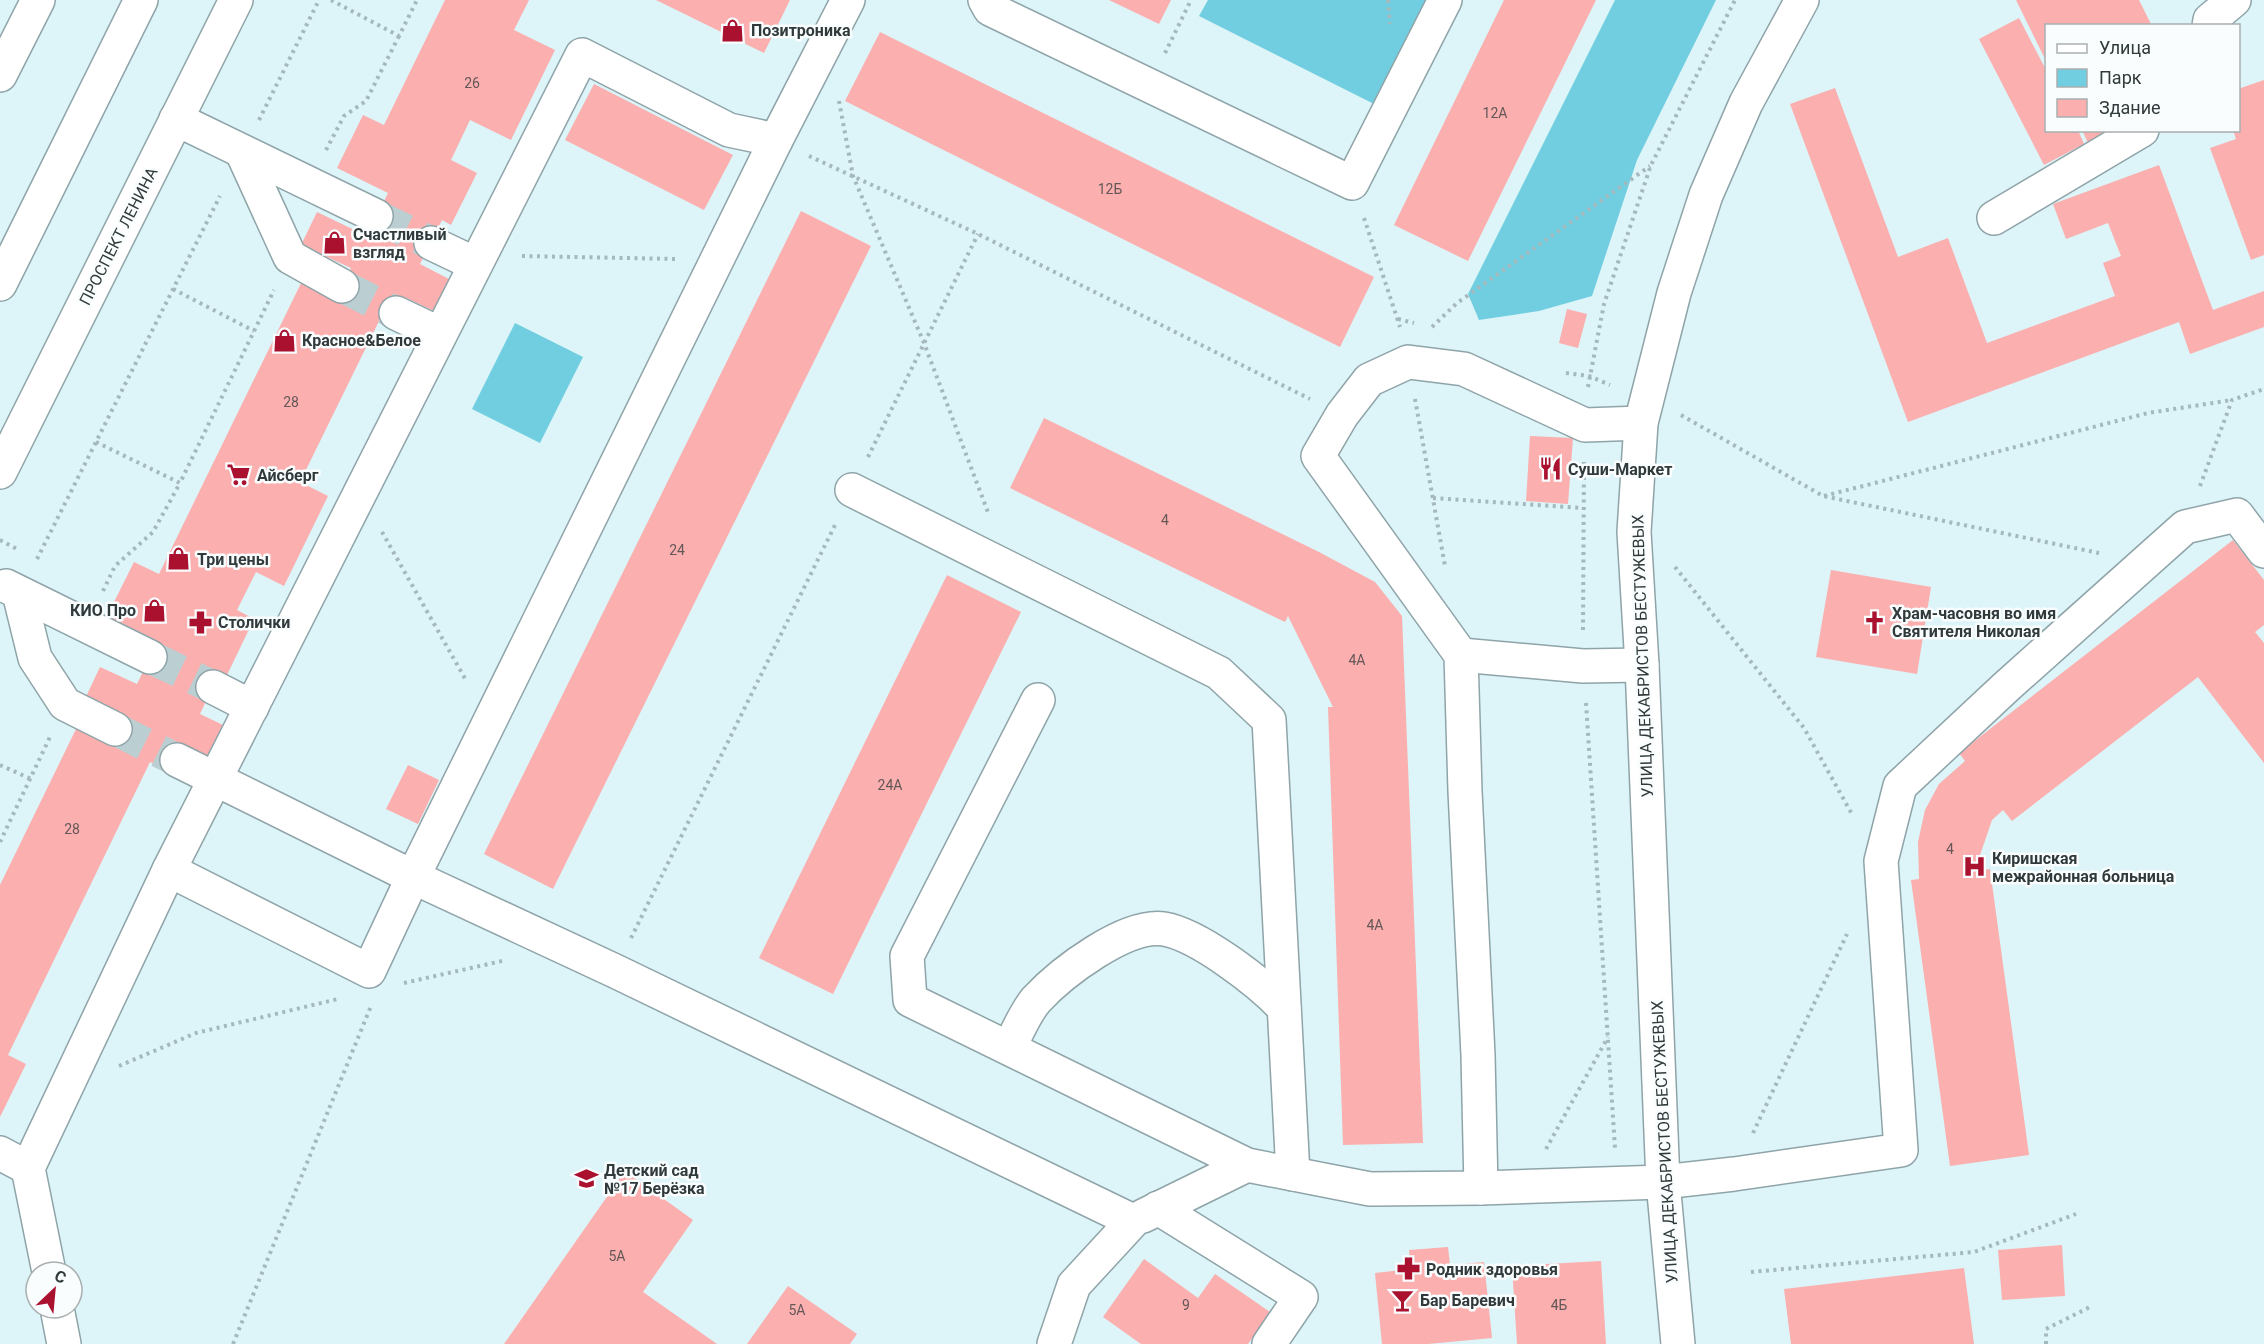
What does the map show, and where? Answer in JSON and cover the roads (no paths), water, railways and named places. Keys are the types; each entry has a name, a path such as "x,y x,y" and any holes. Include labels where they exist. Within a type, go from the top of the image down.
{"street":[{"path":"0,75 38,0"},
{"path":"0,284 141,0"},
{"name":"ПРОСПЕКТ ЛЕНИНА","path":"0,472 236,0"},
{"path":"170,870 374,980 413,877 716,260 848,0"},
{"path":"985,0 990,9 1352,183 1445,0"},
{"name":"УЛИЦА ДЕКАБРИСТОВ БЕСТУЖЕВЫХ","path":"1678,1344 1663,1182 1642,665 1634,532 1644,411 1674,293 1706,195 1746,104 1802,0"},
{"path":"45,1260 14,1161 66,1088 170,870 582,55 729,130 776,140"},
{"path":"176,119 376,216"},
{"path":"1994,218 2139,132"},
{"path":"242,152 290,257 342,286"},
{"path":"431,243 475,264"},
{"path":"396,313 440,334"},
{"path":"1481,1188 1479,1055 1465,791 1461,654 1318,456 1342,414 1369,380 1408,362 1464,369 1585,425 1644,411"},
{"path":"852,490 1219,673 1269,720 1293,1174"},
{"path":"1038,700 907,956 910,1000 1246,1165 1370,1189 1663,1182 1734,1174 1902,1150 1881,861 1900,786 2006,687 2185,527 2237,515 2264,551"},
{"path":"10,588 150,657"},
{"path":"10,588 35,658 65,704 115,729"},
{"path":"1461,654 1583,666 1642,665"},
{"path":"213,687 252,707"},
{"path":"177,760 413,877 1145,1214 1301,1297 1269,1344"},
{"path":"1009,1048 1035,1002 1083,959 1134,932 1163,929 1203,944 1268,991 1284,1008"},
{"path":"1054,1344 1074,1285 1145,1214 1246,1165"},
{"path":"59,1320 64,1344"}],"tunnel":[{"path":"376,216 431,243"},
{"path":"342,286 396,313"},
{"path":"150,657 213,687"},
{"path":"115,729 177,760"}],"place":[{"name":"Позитроника","path":"733,30"},
{"name":"Счастливый взгляд","path":"335,243"},
{"name":"Красное&Белое","path":"284,340"},
{"name":"Суши-Маркет","path":"1550,469"},
{"name":"Айсберг","path":"239,475"},
{"name":"Три цены","path":"179,559"},
{"name":"КИО Про","path":"154,610"},
{"name":"Столички","path":"200,622"},
{"name":"Храм-часовня во имя Святителя Николая","path":"1874,622"},
{"name":"Киришская межрайонная больница","path":"1974,867"},
{"name":"Детский сад №17 Берёзка","path":"586,1179"},
{"name":"Родник здоровья","path":"1408,1269"},
{"name":"Бар Баревич","path":"1402,1300"}]}
